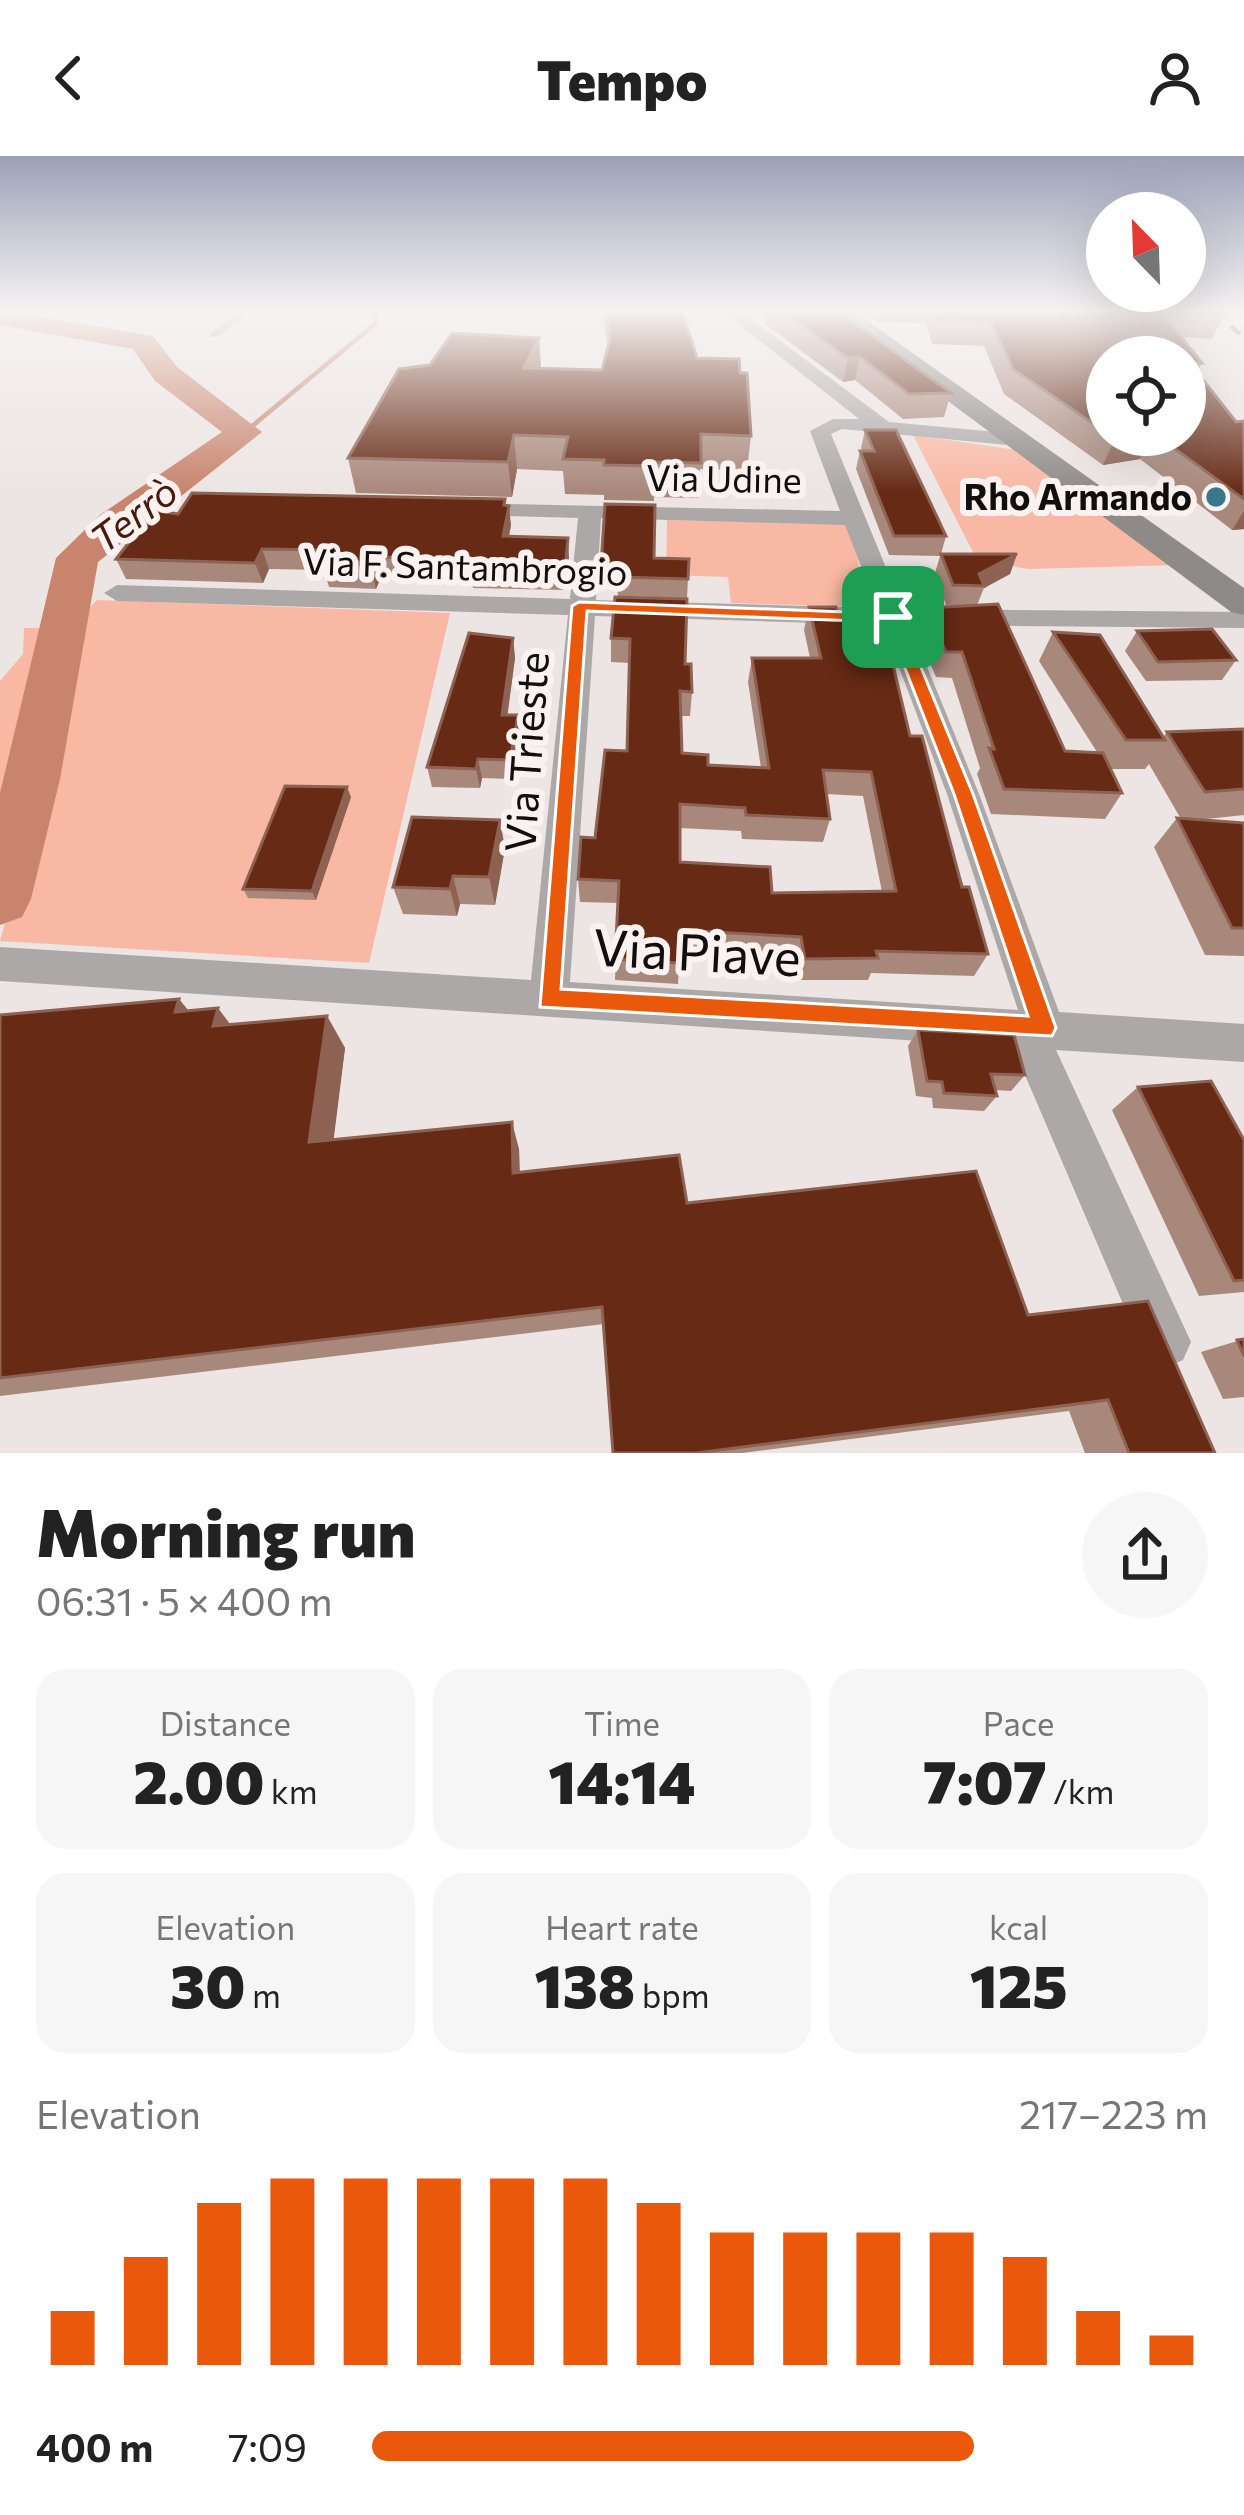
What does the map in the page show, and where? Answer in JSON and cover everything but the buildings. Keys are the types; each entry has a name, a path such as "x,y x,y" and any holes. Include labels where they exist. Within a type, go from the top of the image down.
{"street":[{"path":"803,371 884,427"},
{"path":"921,371 1244,604"},
{"path":"1019,440 839,422 820,428 964,794 1034,1028 1186,1390"},
{"name":"Via Udine","path":"447,508 855,518"},
{"name":"Via Trieste","path":"549,999 590,512"},
{"name":"Via F. Santambrogio","path":"117,593 893,617 1244,620"},
{"name":"Via Piave","path":"13,965 1244,1043"}],"shaded area":[{"path":"913,435 1017,450 1179,565 1028,569 977,560"},
{"path":"667,520 849,524 869,607 731,603 728,577 666,575"},
{"path":"97,600 450,613 369,963 0,941 70,682 58,669 61,658 72,631"},
{"path":"24,628 53,628 30,757 0,864 0,681 23,654"}],"waterway":[{"name":"Terrò","path":"0,899 32,779 77,558 114,524 245,432 164,371"},
{"path":"245,432 319,371"}],"place":[{"name":"Rho Armando","path":"1216,497"}],"route":[{"path":"579,606 893,617 964,794 1044,1028 549,999 579,606"}]}
